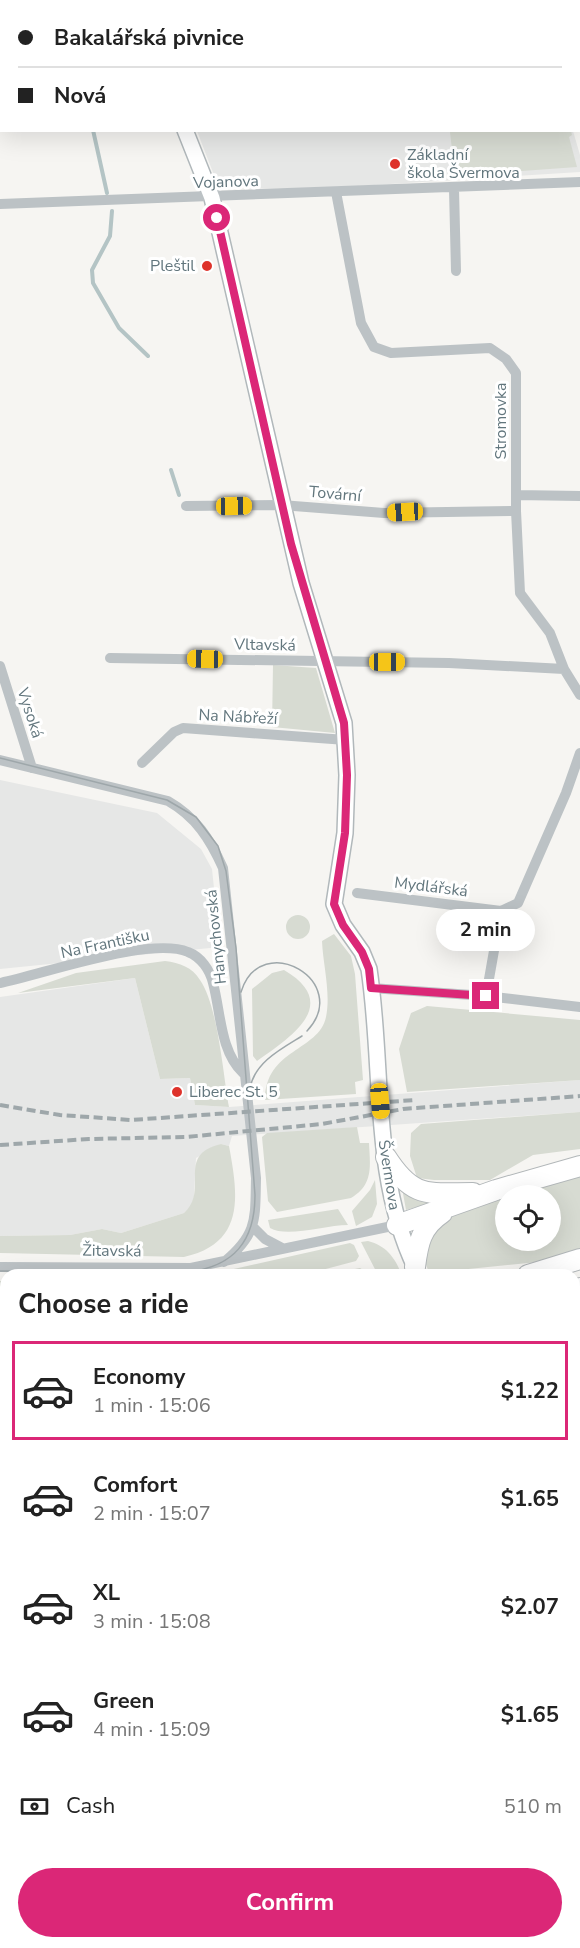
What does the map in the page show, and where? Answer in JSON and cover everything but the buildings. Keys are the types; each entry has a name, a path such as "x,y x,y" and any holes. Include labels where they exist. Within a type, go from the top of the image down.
{"highway":[{"path":"386,1157 401,1180 411,1187 430,1192 488,1193"},
{"path":"398,1225 488,1193 580,1166"},
{"path":"417,1269 418,1243 429,1222 445,1211 488,1193"},
{"path":"548,1269 580,1259"}],"street":[{"name":"Švermova","path":"186,132 212,198 232,278 281,505 301,584 339,704 346,740 345,833 334,904 343,925 362,952 369,969 386,1157 398,1225 416,1269"},
{"name":"Vojanova","path":"0,204 454,189 580,182"},
{"path":"454,189 456,271"},
{"name":"Stromovka","path":"336,192 360,323 374,347 391,353 490,348 506,359 516,373 516,511 520,593 550,633 564,669 580,695"},
{"path":"516,495 580,496"},
{"name":"Tovární","path":"186,507 281,505 384,513 516,511"},
{"name":"Vltavská","path":"110,658 449,663 564,669"},
{"name":"Vysoká","path":"0,666 32,768"},
{"name":"Na Nábřeží","path":"142,763 174,732 183,728 346,740"},
{"path":"486,996 501,910 518,903 566,793 580,753"},
{"name":"Hanychovská","path":"0,760 168,801 187,813 208,837 223,868 227,886 243,1072 256,1178 254,1228"},
{"name":"Mydlářská","path":"357,893 501,910"},
{"name":"Na Františku","path":"0,983 111,955 162,948 190,953 208,969 213,981 229,1054 243,1072"},
{"path":"371,988 486,996 580,1007"},
{"name":"Žitavská","path":"0,1267 191,1268 398,1225"},
{"path":"224,1262 245,1242 254,1228 265,1239 282,1248"}],"shaded area":[{"name":"Základní škola Švermova","path":"197,132 573,132 580,155 580,172 310,189 219,188"},
{"path":"450,132 571,132 572,135 569,137 577,167 455,176"},
{"path":"273,665 316,668 335,733 272,727"},
{"path":"0,780 157,813 201,849 212,869 220,947 0,969"},
{"path":"298,915 303,916 309,922 309,932 303,938 298,939 293,938 287,932 286,927 287,922 293,916"},
{"path":"334,934 351,956 355,974 363,1080 355,1082 356,1094 265,1100 267,1083 274,1070 282,1060 314,1037 326,1017 328,998 322,941"},
{"path":"165,961 181,964 189,969 200,980 206,992 216,1023 229,1107 195,1105 190,1078 160,1079 135,978 18,993 76,973"},
{"path":"284,970 301,983 309,995 310,1007 296,1031 257,1061 253,1056 252,989 272,973"},
{"path":"135,978 160,1079 190,1078 195,1105 229,1107 580,1080 580,1112 232,1136 229,1146 221,1144 196,1158 194,1197 191,1207 184,1213 121,1233 102,1229 70,1235 0,1236 0,997"},
{"path":"427,1006 580,1020 580,1080 407,1092 399,1049 411,1013"},
{"path":"580,1112 580,1149 533,1155 490,1180 417,1178 410,1156 411,1133 421,1124"},
{"path":"357,1127 360,1143 369,1143 369,1174 364,1187 351,1198 277,1212 268,1201 262,1137 267,1133"},
{"path":"221,1144 229,1146 235,1199 233,1215 228,1229 218,1241 204,1250 184,1257 0,1253 0,1236 70,1235 102,1229 121,1233 184,1213 191,1204 194,1194 196,1164 199,1156 207,1149"},
{"path":"580,1174 580,1252 548,1261 469,1269 428,1269 423,1246 425,1237 434,1226 471,1206 495,1198 495,1251 561,1251 561,1185 539,1185"},
{"path":"375,1180 377,1204 372,1217 356,1226 352,1211 370,1190"},
{"path":"402,1188 433,1202 406,1210"},
{"path":"338,1209 348,1225 286,1232 270,1228 268,1220"},
{"path":"368,1241 380,1246 390,1254 399,1269 375,1269 361,1242"},
{"path":"350,1243 354,1245 359,1256 356,1261 326,1269 234,1269"}],"waterway":[{"path":"93,132 107,193"},
{"path":"112,211 110,236 92,270 93,283 119,328 148,356"},
{"path":"171,470 179,495"}],"tram line":[{"path":"0,758 167,800 196,817 218,846 226,871 236,948 255,1195 251,1226 239,1249 229,1258 203,1269"},
{"path":"241,992 251,973 266,964 283,963 299,969 312,980 319,995 318,1013 307,1031"},
{"path":"250,1088 257,1071 263,1064 278,1051 302,1036"}],"railway":[{"path":"0,1145 89,1139 186,1137 322,1124 403,1109 580,1096"},
{"path":"0,1105 60,1115 131,1120 415,1100"}],"place":[{"name":"Základní škola Švermova","path":"395,164"},
{"name":"Pleštil","path":"207,266"},
{"name":"Liberec St. 5","path":"177,1092"}],"route":[{"path":"217,218 281,505 301,584 344,723 347,775 345,833 334,892 334,904 343,925 362,952 369,969 371,988 486,996"}]}
